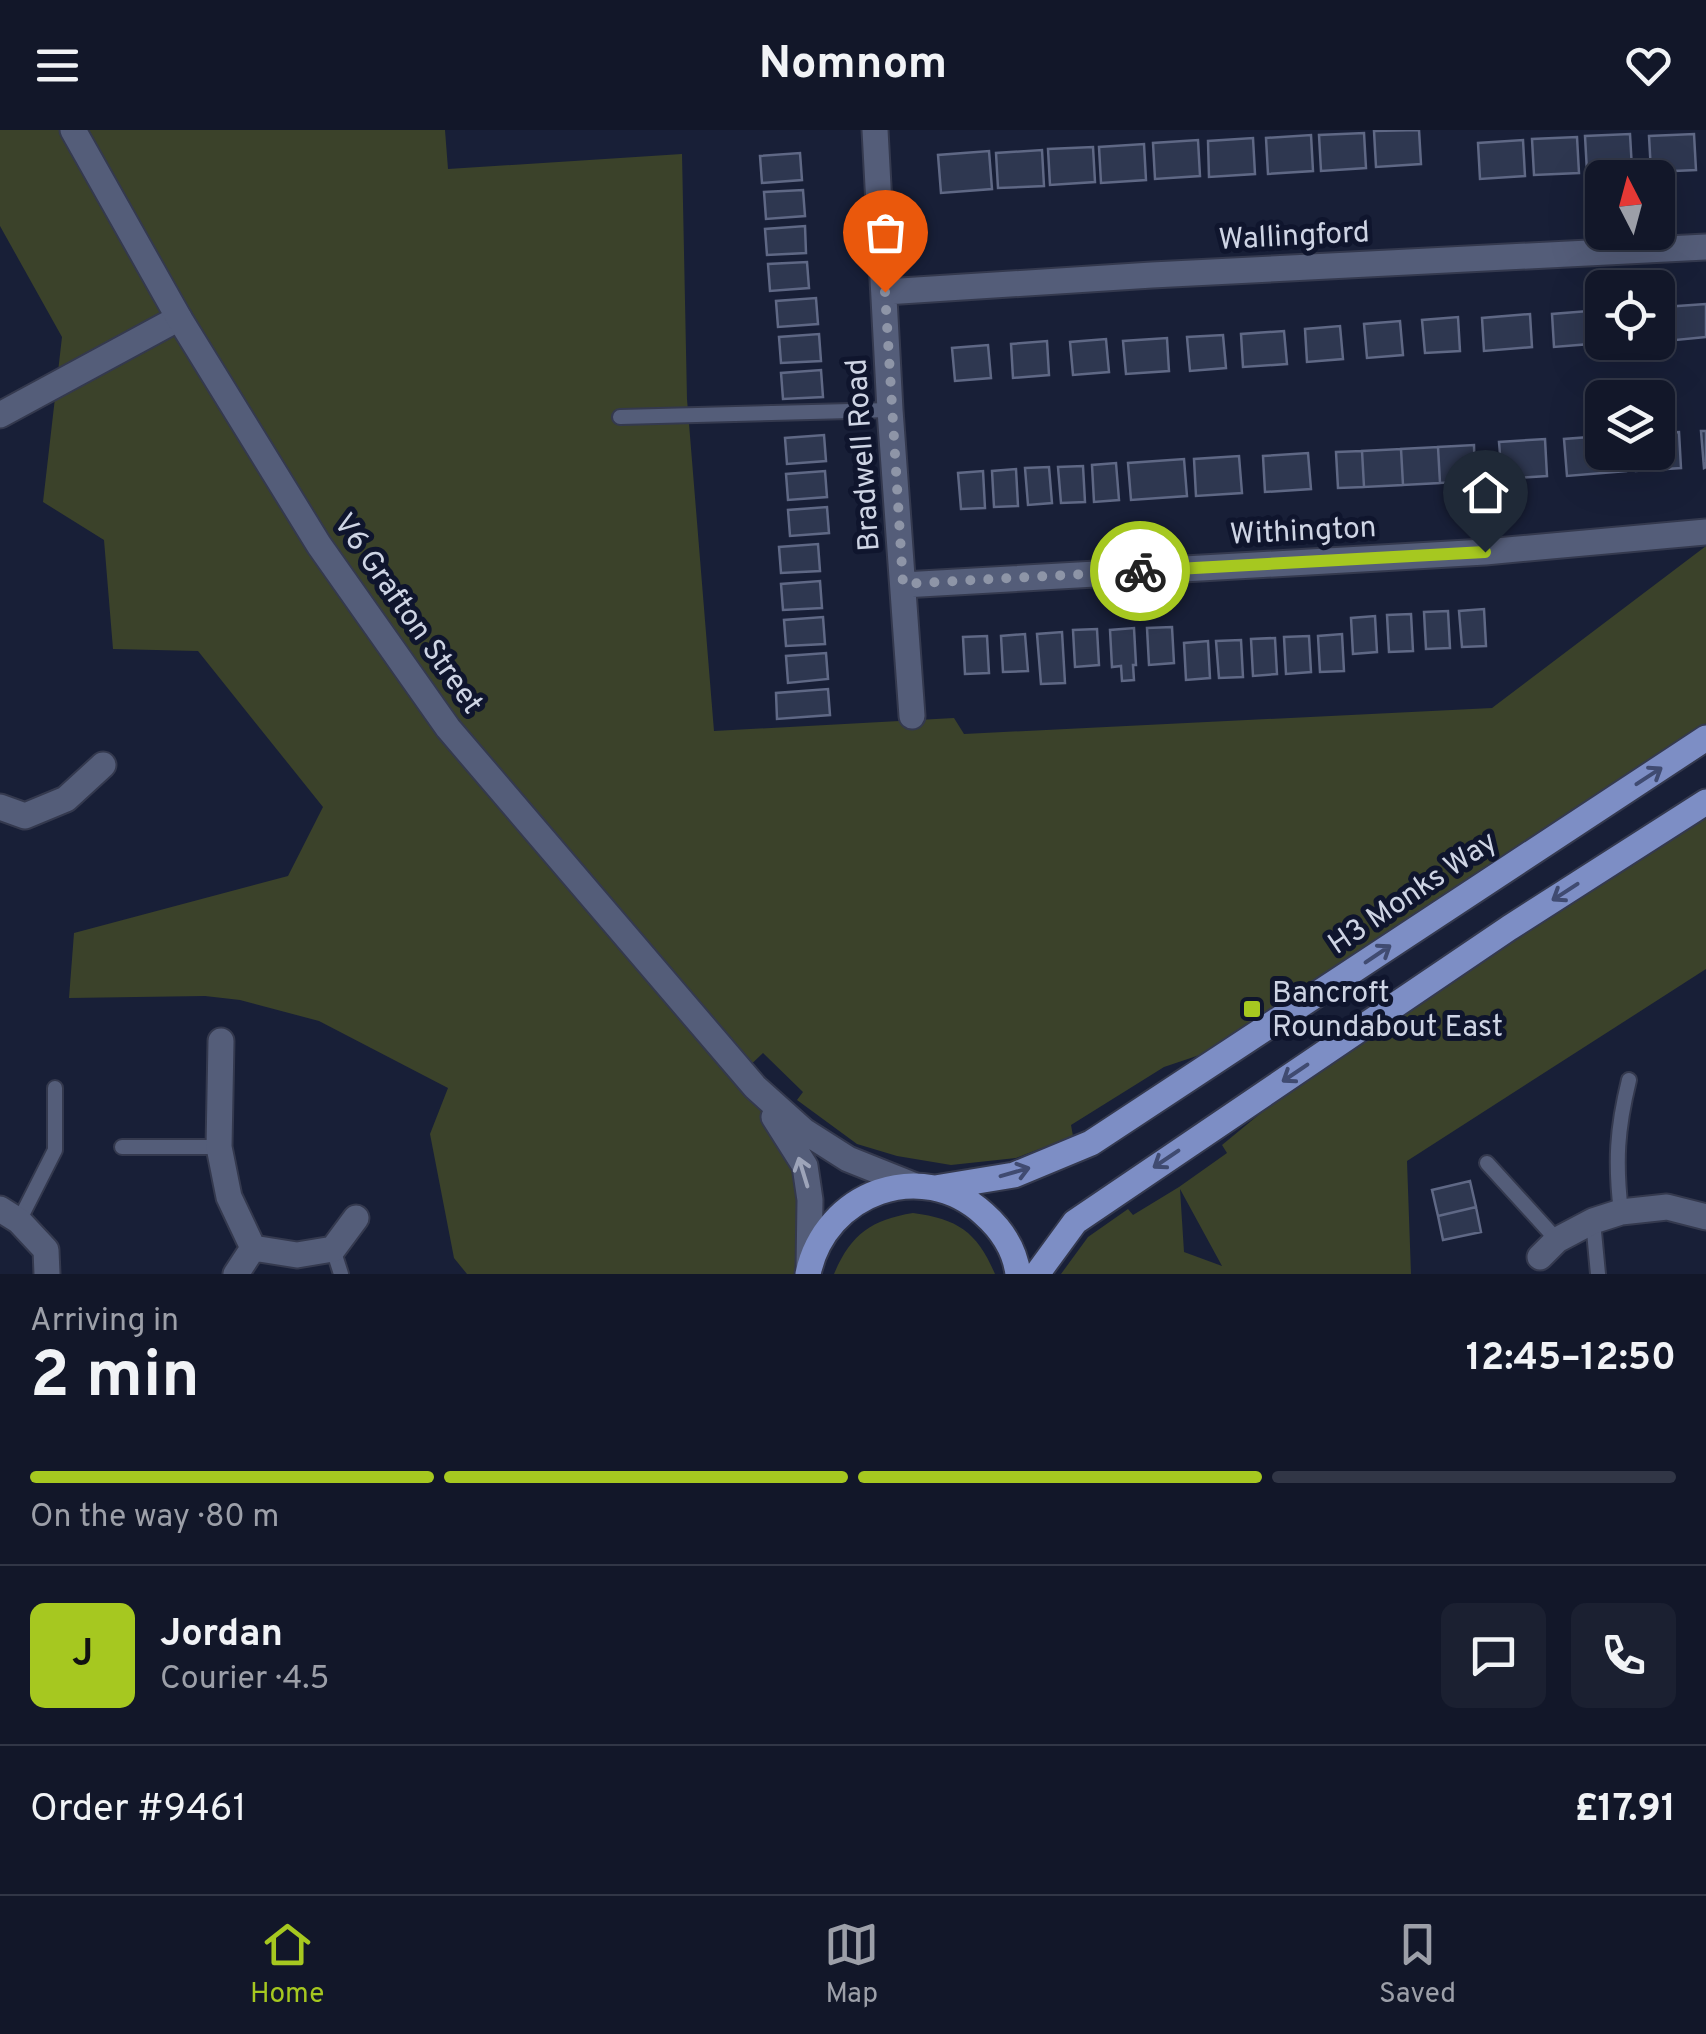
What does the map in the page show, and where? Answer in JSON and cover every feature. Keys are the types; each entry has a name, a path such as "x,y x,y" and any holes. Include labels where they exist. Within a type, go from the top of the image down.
{"main road":[{"name":"H3 Monks Way","path":"809,1271 820,1242 836,1219 858,1201 884,1189 1014,1174 1091,1143 1706,738"},
{"path":"1036,1274 1075,1222 1120,1190 1509,928 1706,802"},
{"path":"924,1186 971,1202 999,1228 1016,1261 1018,1274"}],"street":[{"name":"V6 Grafton Street","path":"72,130 179,318 319,545 448,728 755,1087 804,1131 848,1159 924,1186"},
{"name":"Bradwell Road","path":"874,130 912,716"},
{"name":"Wallingford","path":"885,292 1706,247"},
{"path":"0,415 179,318"},
{"name":"Withington","path":"903,584 1485,552 1706,532"},
{"path":"0,806 25,816 66,800 104,765"},
{"path":"221,1040 219,1147 229,1197 253,1248"},
{"name":"V6 Grafton Street","path":"755,1087 805,1166 810,1200 809,1271"},
{"path":"1548,1248 1593,1221 1622,1212 1667,1206 1706,1217"},
{"path":"10,1215 46,1250 47,1274"},
{"path":"253,1248 337,1262 356,1218"},
{"path":"236,1274 253,1248"}],"lane":[{"path":"620,417 890,410"},
{"path":"1622,1212 1616,1170 1620,1116 1629,1080"},
{"path":"10,1215 56,1150 55,1088"},
{"path":"122,1147 219,1147"},
{"path":"1487,1163 1548,1248"},
{"path":"1593,1221 1598,1274"}],"green space":[{"path":"0,130 445,130 448,169 682,154 687,399 714,731 954,718 964,734 1492,708 1706,546 1706,738 1256,1036 1164,1067 1071,1125 1073,1136 1016,1158 951,1165 857,1144 797,1100 803,1092 763,1053 742,1073 805,1166 808,1274 467,1274 454,1258 430,1134 448,1088 319,1021 240,1000 205,996 69,998 74,933 288,876 323,807 198,651 113,649 104,540 43,502 62,337 0,226"},
{"path":"1706,802 1706,969 1407,1161 1411,1274 1061,1274 1088,1237 1128,1209 1133,1215 1227,1153 1222,1145 1370,1023","holes":["1180,1189 1222,1266 1184,1252"]},
{"path":"913,1213 942,1219 964,1230 981,1248 995,1274 834,1274 864,1231 885,1220"}],"building":[{"path":"1419,130 1421,164 1376,167 1374,131"},
{"path":"1364,133 1366,168 1321,171 1319,135"},
{"path":"1630,134 1631,160 1586,160 1585,136"},
{"path":"1694,134 1696,170 1675,171 1675,160 1650,160 1649,136"},
{"path":"1311,135 1313,171 1268,174 1266,138"},
{"path":"1577,137 1579,173 1534,175 1532,139"},
{"path":"1253,138 1255,174 1209,177 1208,141"},
{"path":"1198,140 1200,176 1155,179 1153,143"},
{"path":"1523,140 1525,176 1480,179 1478,143"},
{"path":"1144,144 1146,180 1101,183 1099,147"},
{"path":"1093,147 1095,182 1050,185 1048,149"},
{"path":"1042,150 1044,186 998,188 996,153"},
{"path":"989,151 992,189 941,193 938,155"},
{"path":"800,153 802,180 762,183 760,156"},
{"path":"803,190 805,216 766,219 764,192"},
{"path":"805,226 806,253 767,255 765,229"},
{"path":"807,262 809,288 770,291 768,264"},
{"path":"816,298 818,324 778,327 776,301"},
{"path":"1706,304 1706,337 1675,340 1675,306"},
{"path":"1585,311 1585,344 1554,347 1552,314"},
{"path":"1530,314 1532,347 1484,351 1482,318"},
{"path":"1458,317 1460,351 1425,353 1422,320"},
{"path":"1400,321 1403,355 1367,358 1364,324"},
{"path":"1340,326 1343,359 1307,362 1305,329"},
{"path":"1284,331 1287,364 1243,367 1241,334"},
{"path":"819,334 821,361 781,363 779,337"},
{"path":"1223,335 1226,368 1190,371 1187,337"},
{"path":"1167,338 1169,371 1126,374 1123,341"},
{"path":"1106,339 1109,372 1073,375 1070,342"},
{"path":"1047,341 1049,375 1013,378 1011,344"},
{"path":"988,345 991,378 955,381 952,348"},
{"path":"821,370 823,397 783,399 781,373"},
{"path":"1701,431 1706,431 1704,468"},
{"path":"1675,432 1679,432 1681,468 1675,468"},
{"path":"824,435 826,461 787,464 785,438"},
{"path":"1585,437 1585,470 1626,471 1567,476 1564,439"},
{"path":"1545,439 1547,476 1502,479 1499,442"},
{"path":"1474,445 1475,481 1440,483 1438,447"},
{"path":"1438,447 1440,483 1403,485 1401,449"},
{"path":"1401,449 1403,485 1364,487 1362,451"},
{"path":"1362,451 1364,487 1338,488 1336,452"},
{"path":"1308,453 1311,489 1265,492 1263,456"},
{"path":"1239,456 1242,493 1196,496 1194,459"},
{"path":"1184,459 1187,496 1131,500 1128,463"},
{"path":"1116,463 1119,500 1094,502 1092,465"},
{"path":"1083,466 1085,502 1061,503 1058,467"},
{"path":"1049,467 1052,503 1028,505 1025,468"},
{"path":"1016,469 1018,506 994,507 992,471"},
{"path":"825,471 827,497 788,500 786,474"},
{"path":"983,471 985,508 961,509 958,473"},
{"path":"827,507 829,533 790,536 788,510"},
{"path":"818,544 820,571 781,573 779,547"},
{"path":"820,581 822,608 783,610 781,584"},
{"path":"1484,609 1486,646 1462,647 1459,611"},
{"path":"1448,611 1450,648 1426,649 1424,612"},
{"path":"1411,614 1413,651 1389,652 1387,615"},
{"path":"1375,616 1377,652 1353,654 1351,618"},
{"path":"823,617 825,644 786,646 784,620"},
{"path":"1172,627 1174,663 1149,665 1147,628"},
{"path":"1134,628 1134,680 1122,681 1121,666 1112,667 1110,630"},
{"path":"1097,629 1099,665 1075,667 1073,630"},
{"path":"1062,632 1065,683 1041,684 1037,634"},
{"path":"1025,634 1028,671 1003,672 1001,636"},
{"path":"1342,634 1344,671 1320,672 1318,636"},
{"path":"987,636 989,673 965,674 963,637"},
{"path":"1309,636 1311,672 1286,674 1284,637"},
{"path":"1275,638 1277,674 1253,676 1251,639"},
{"path":"1241,640 1243,677 1219,678 1216,641"},
{"path":"1208,641 1210,678 1186,680 1184,643"},
{"path":"826,653 828,679 788,683 786,656"},
{"path":"828,689 830,715 777,719 776,693"},
{"path":"1470,1181 1476,1207 1438,1216 1432,1190"},
{"path":"1476,1207 1481,1232 1443,1240 1438,1216"}],"way so far":[{"path":"885,292 903,584 1140,571"}],"place":[{"name":"Bancroft Roundabout East","path":"1252,1009"}],"route":[{"path":"1140,571 1485,552"}]}
